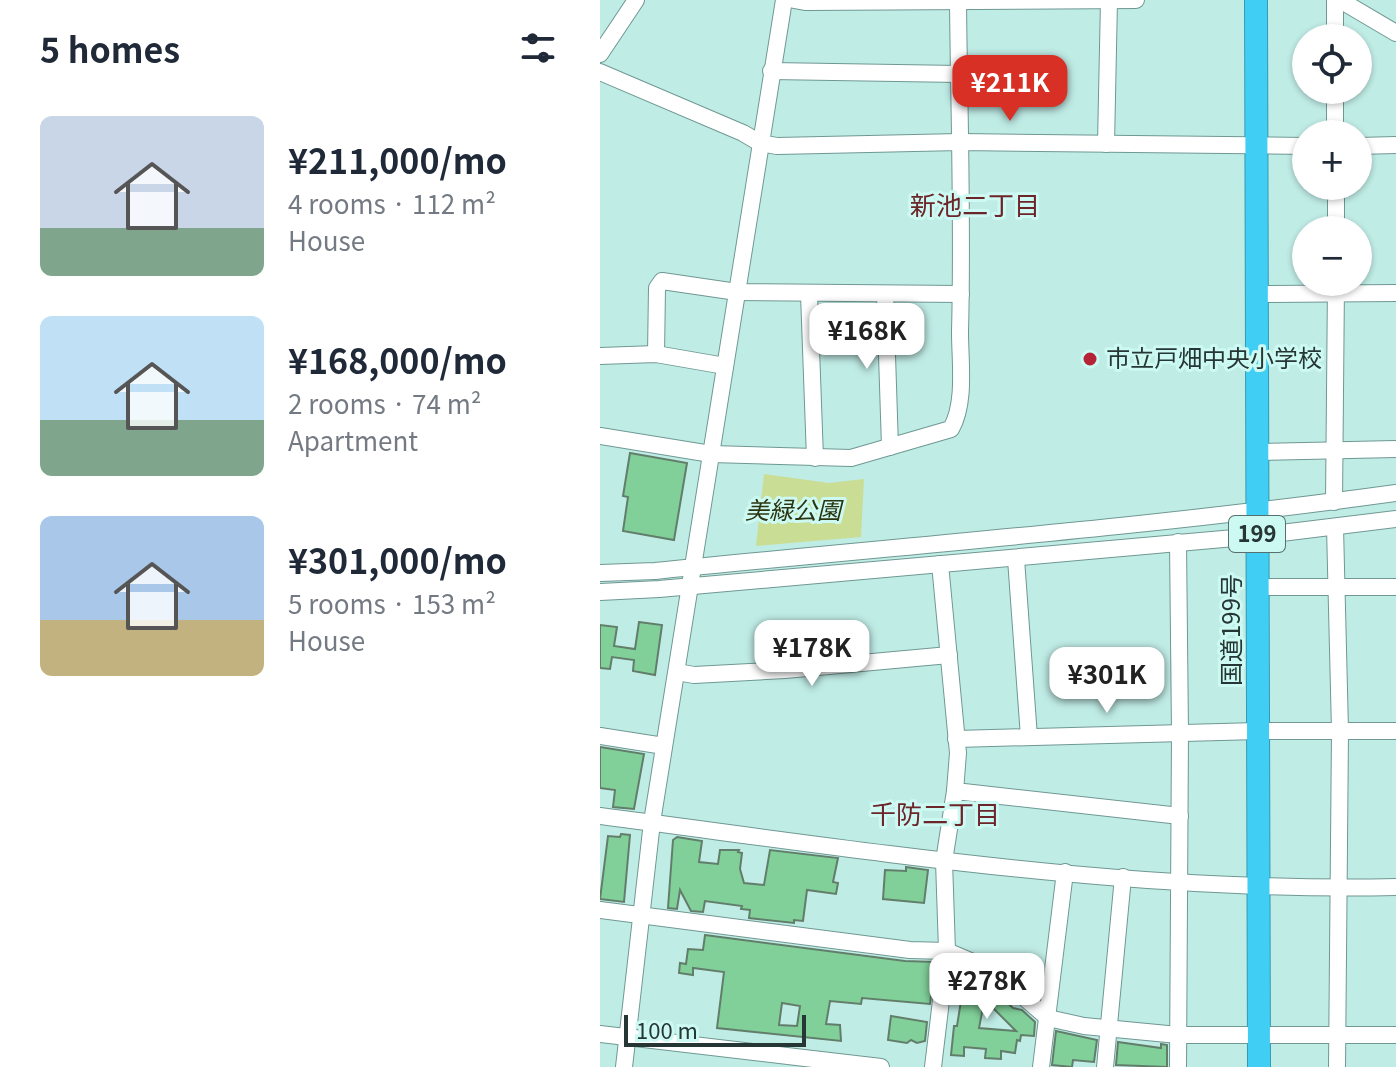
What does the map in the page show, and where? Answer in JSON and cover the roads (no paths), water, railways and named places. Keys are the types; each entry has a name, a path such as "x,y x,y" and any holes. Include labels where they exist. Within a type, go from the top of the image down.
{"highway":[{"name":"国道199号","path":"1256,0 1259,1067"}],"street":[{"path":"600,54 636,0"},
{"path":"624,1067 652,822 784,0"},
{"path":"794,0 1136,0"},
{"path":"1106,144 1109,0"},
{"path":"1336,24 1338,0 1396,33"},
{"path":"600,436 711,454 851,458 951,429 957,419 961,294 958,1"},
{"path":"771,71 959,74"},
{"path":"600,72 760,143 777,146 960,142 1292,146"},
{"path":"1372,146 1396,145"},
{"path":"656,354 657,288 662,281 737,292 961,294"},
{"path":"1257,294 1292,291"},
{"path":"1372,291 1396,293"},
{"path":"809,294 815,458"},
{"path":"885,294 890,447"},
{"path":"1334,502 1336,296"},
{"path":"600,356 656,354 725,366"},
{"path":"1257,452 1396,449"},
{"path":"600,573 693,567 1257,512 1396,493"},
{"path":"600,592 1016,559 1396,519"},
{"path":"1335,527 1340,731 1337,1067"},
{"path":"1178,542 1178,1067"},
{"path":"1016,559 1029,737"},
{"path":"933,1067 947,951 944,861 955,791 956,739 940,564"},
{"path":"1257,587 1396,587"},
{"path":"677,672 694,675 785,670 949,655"},
{"path":"956,739 1258,731 1396,731"},
{"path":"600,736 664,746"},
{"path":"955,791 1180,816"},
{"path":"600,816 944,861 1179,883 1258,888 1396,887"},
{"path":"1041,1067 1065,872"},
{"path":"1105,1067 1123,877"},
{"path":"600,910 910,950 947,951 998,975 1048,1018 1107,1028 1178,1035 1396,1035"},
{"path":"600,1034 881,1067"}],"place":[{"name":"市立戸畑中央小学校","path":"1090,359"}],"district":[{"name":"新池二丁目","path":"975,206"},
{"name":"千防二丁目","path":"935,815"}],"park label":[{"name":"美緑公園","path":"793,511"}]}
